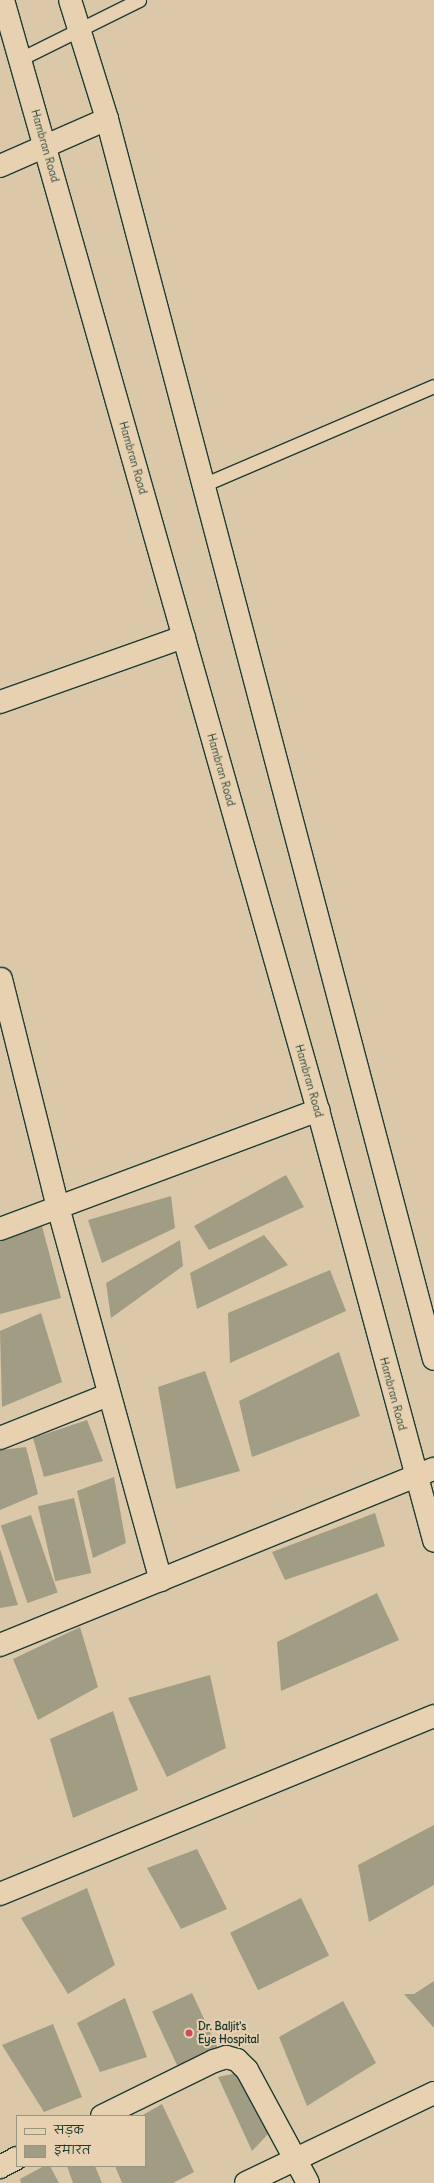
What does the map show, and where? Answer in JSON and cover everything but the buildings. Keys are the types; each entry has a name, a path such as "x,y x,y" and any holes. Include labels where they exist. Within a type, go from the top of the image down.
{"main road":[{"name":"Hambran Road","path":"3,0 318,1110 425,1473 434,1541"},
{"path":"70,0 107,119 434,1358"},
{"path":"0,166 107,119"},
{"path":"0,702 184,637"},
{"path":"0,978 58,1207 108,1395 161,1580"},
{"path":"0,1230 318,1110"},
{"path":"0,1438 108,1395"},
{"path":"0,1645 425,1473"},
{"path":"0,1894 434,1716"},
{"path":"104,2115 214,2061 226,2057 237,2060 248,2070 308,2183"},
{"path":"246,2183 434,2092"},
{"path":"0,2167 16,2159"}],"lane":[{"path":"20,59 78,29 140,0"},
{"path":"203,486 434,386"}],"place":[{"name":"Dr. Baljit's Eye Hospital","path":"189,2033"}]}
